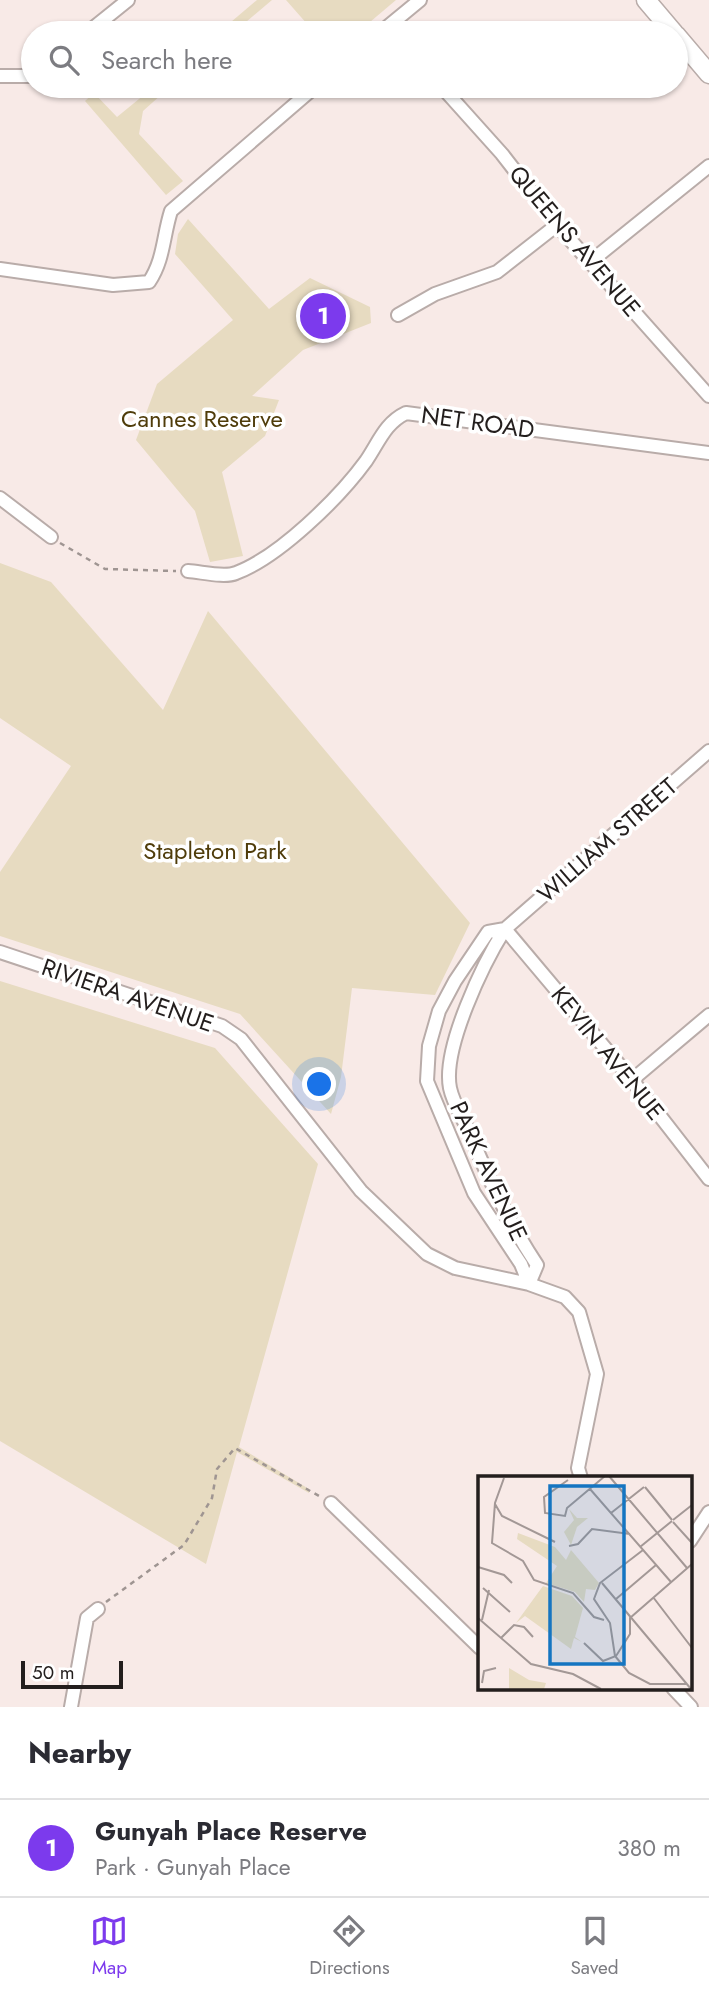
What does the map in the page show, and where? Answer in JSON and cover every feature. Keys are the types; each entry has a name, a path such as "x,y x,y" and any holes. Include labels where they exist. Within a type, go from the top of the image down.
{"street":[{"path":"102,21 128,0"},
{"path":"401,21 420,0"},
{"path":"646,0 664,21"},
{"path":"688,49 709,74"},
{"path":"0,76 21,76"},
{"path":"0,269 113,285 149,282 159,267 164,232 171,211 301,98"},
{"name":"QUEENS AVENUE","path":"452,98 502,153 557,225 709,396"},
{"path":"590,261 709,166"},
{"path":"398,315 436,294 497,272 557,225"},
{"name":"NET ROAD","path":"188,571 234,574 269,555 333,500 365,461 391,420 406,413 709,453"},
{"path":"0,498 51,537"},
{"name":"WILLIAM STREET","path":"505,929 709,751"},
{"name":"KEVIN AVENUE","path":"505,929 632,1080 709,1179"},
{"name":"PARK AVENUE","path":"505,929 488,955 460,1023 451,1060 450,1087 499,1203 537,1265 535,1277 529,1284 520,1264 474,1193 427,1081 429,1046 439,1011 455,981 488,932 505,929"},
{"name":"RIVIERA AVENUE","path":"0,952 222,1026 241,1039 362,1191 427,1254 455,1268 529,1284"},
{"path":"632,1080 709,1015"},
{"path":"529,1284 565,1297 579,1312 597,1374 578,1468 580,1476"},
{"path":"331,1503 478,1646"},
{"path":"692,1538 709,1512"},
{"path":"71,1707 87,1618 98,1609"},
{"path":"674,1689 691,1707"}],"path":[{"path":"51,537 105,569 188,571"},
{"path":"98,1609 184,1545 212,1497 217,1469 235,1448 331,1503"}],"green space":[{"path":"257,0 272,0 247,21 232,21"},
{"path":"286,0 396,0 371,21 304,21"},
{"path":"88,98 99,98 117,117 140,98 158,98 143,111 139,134 183,181 166,195 85,101"},
{"name":"Cannes Reserve","path":"188,219 269,309 310,278 370,307 371,323 303,350 252,396 279,400 265,436 222,472 243,556 210,562 195,511 136,440 157,384 233,320 175,254 178,234"},
{"name":"Stapleton Park","path":"0,563 51,582 163,710 208,611 470,923 435,995 352,988 341,1077 331,1114 240,1014 0,936 0,872 71,766 0,718"},
{"path":"0,981 215,1048 318,1164 239,1447 309,1489 309,1493 237,1452 206,1564 0,1441"}],"place":[{"name":"Gunyah Place Reserve","path":"323,316"}]}
